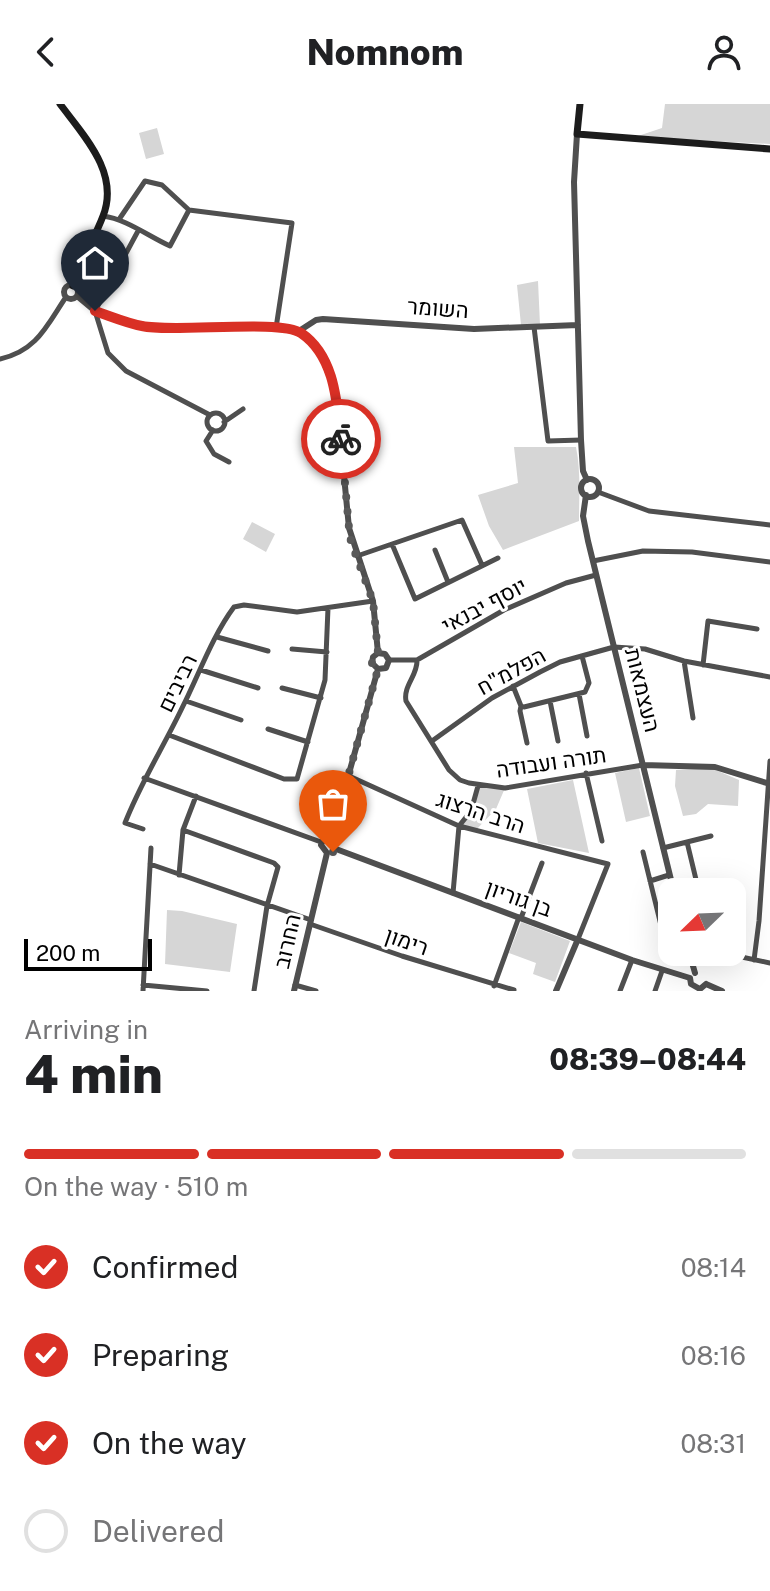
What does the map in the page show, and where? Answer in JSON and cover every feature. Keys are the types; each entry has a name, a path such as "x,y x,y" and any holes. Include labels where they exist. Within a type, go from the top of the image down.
{"main road":[{"path":"60,104 92,148 107,178 108,200 103,216 78,267 73,286"},
{"path":"580,104 577,134 770,149"}],"street":[{"path":"577,134 574,182 581,440 582,466 587,480"},
{"path":"120,218 145,181 162,185 189,210 292,223 276,328"},
{"path":"103,216 120,218 138,231 170,246 189,210"},
{"path":"138,231 95,311 108,353 126,371 210,415 218,414 224,422"},
{"path":"0,359 34,344 66,297 66,288 73,286 77,289 77,296"},
{"path":"77,296 95,311 143,327 276,328 299,331 319,350 336,392 349,528 373,601 378,653"},
{"path":"66,297 71,299 77,296"},
{"name":"השומר","path":"299,331 323,319 474,329 578,325"},
{"path":"534,327 548,441 581,440"},
{"path":"210,415 207,425 213,430 221,429 224,422 243,409"},
{"path":"213,430 206,441 214,454 229,462"},
{"path":"587,480 597,482 598,492"},
{"path":"587,480 582,486 586,495 594,496 598,492"},
{"path":"598,492 649,511 770,525"},
{"name":"העצמאות","path":"586,495 584,522 670,878"},
{"path":"357,556 462,520 482,565"},
{"path":"392,544 415,599 498,558"},
{"path":"435,550 448,582"},
{"path":"593,561 643,551 692,552 770,562"},
{"name":"יוסף יבנאי","path":"389,660 417,660 515,605 566,583 596,575"},
{"path":"169,735 293,781 299,774 325,680 328,608 373,601"},
{"name":"רביבים","path":"143,829 125,823 144,778 232,610 239,605 288,612 328,608"},
{"path":"703,665 708,621 757,629"},
{"path":"217,637 268,651"},
{"path":"614,647 645,649 684,661 770,677"},
{"name":"הפלמ\"ח","path":"432,741 467,714 513,686 560,662 614,647"},
{"path":"292,649 327,652"},
{"path":"378,653 385,654 389,660 386,668 378,669 372,663 373,657 378,653"},
{"path":"521,706 579,694 589,687 582,656"},
{"name":"תורה ועבודה","path":"417,660 417,669 405,697 454,776 478,786 505,788 643,765"},
{"path":"684,661 693,718"},
{"path":"331,838 378,669"},
{"path":"201,670 258,688"},
{"path":"513,686 521,706 527,743"},
{"path":"282,688 321,698"},
{"path":"579,694 587,736"},
{"path":"186,701 241,720"},
{"path":"550,701 558,741"},
{"path":"268,729 308,742"},
{"path":"754,960 767,835 770,761"},
{"path":"643,765 715,767 769,784"},
{"path":"586,773 602,841"},
{"name":"הרב הרצוג","path":"349,776 459,826 608,864 578,939"},
{"path":"144,778 321,842 331,838"},
{"path":"453,893 459,826 471,811 478,786"},
{"path":"179,875 183,830 196,796"},
{"path":"183,830 278,867 267,906 254,991"},
{"path":"663,848 711,836"},
{"path":"321,842 321,848 327,853 336,849 337,843 331,838"},
{"path":"687,842 696,878"},
{"path":"151,848 143,988 207,991"},
{"name":"בן גוריון","path":"336,849 662,971 700,977 722,991"},
{"path":"643,852 658,909"},
{"name":"החרוב","path":"295,988 327,853"},
{"path":"494,986 542,863"},
{"name":"רימון","path":"150,864 494,986 514,990"},
{"path":"650,881 669,875"},
{"path":"556,991 578,939"},
{"path":"746,958 770,963"},
{"path":"620,991 632,960"},
{"path":"695,966 700,977 700,989 695,990 691,984 700,977"},
{"path":"655,991 662,971"},
{"path":"295,988 316,991"}],"shaded area":[{"path":"665,104 770,104 770,144 635,137 662,128"},
{"path":"157,128 164,154 146,159 139,133"},
{"path":"538,281 540,325 521,325 517,285"},
{"path":"514,447 576,447 579,521 503,550 489,526 478,495 518,483"},
{"path":"252,522 275,534 266,552 243,539"},
{"path":"639,768 650,816 626,822 615,773"},
{"path":"711,768 739,780 738,806 708,804 696,814 683,816 675,786 676,770"},
{"path":"573,780 589,853 538,843 527,789"},
{"path":"478,786 505,788 496,809 475,831 459,826 467,819"},
{"path":"167,910 237,924 230,972 165,964"},
{"path":"521,922 570,941 555,982 533,974 536,963 509,953"}],"way so far":[{"path":"333,852 337,843 331,838 378,669 372,663 378,653 373,601 351,542 341,439"}],"route":[{"path":"95,311 143,327 276,328 299,331 319,350 328,370 336,392 341,439"}]}
